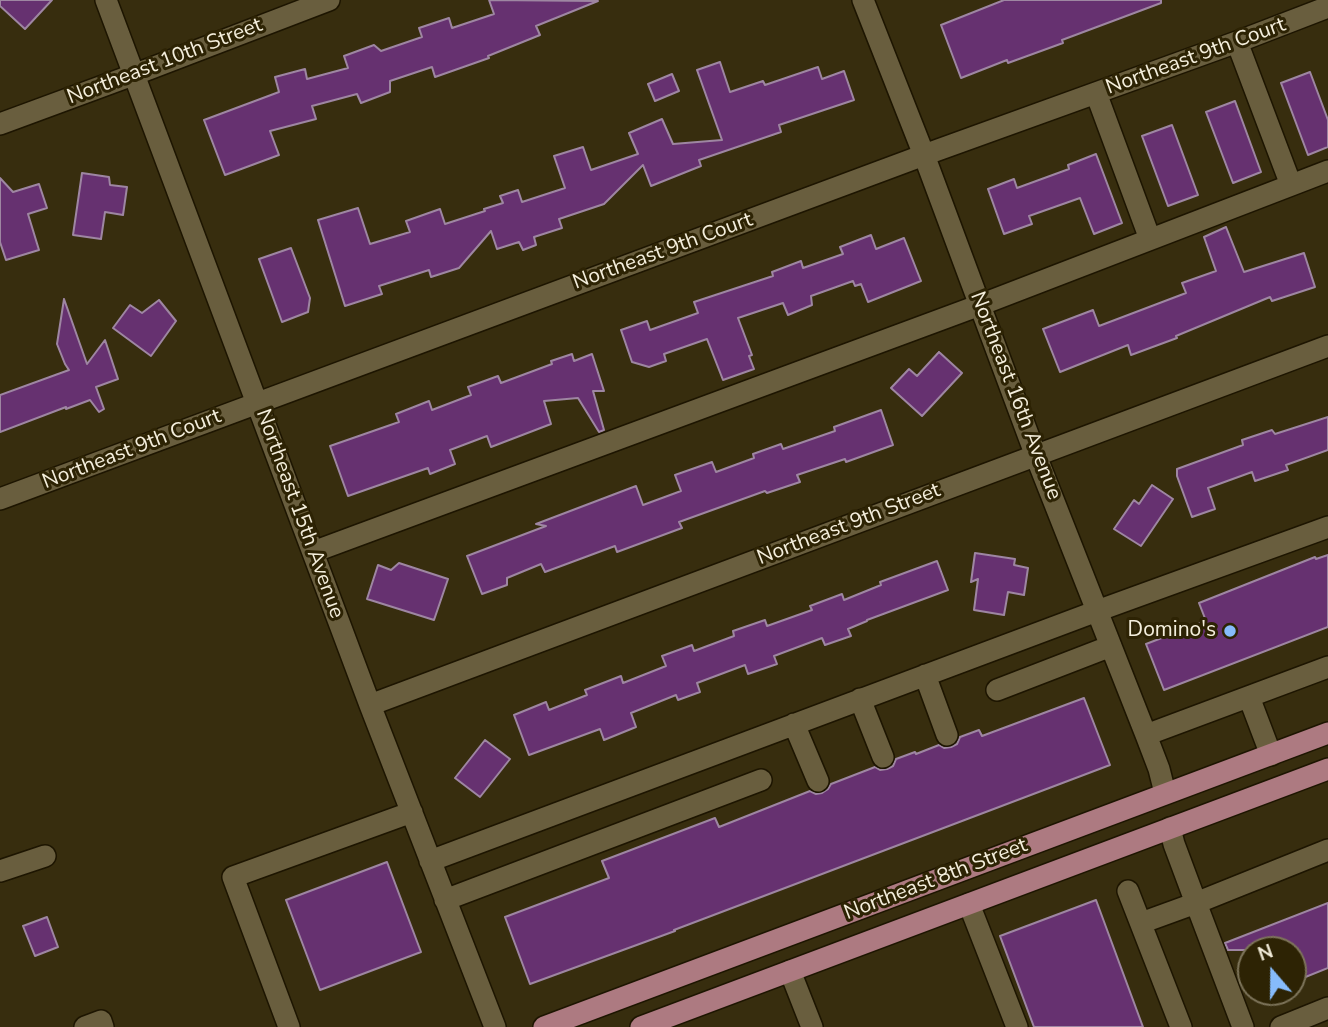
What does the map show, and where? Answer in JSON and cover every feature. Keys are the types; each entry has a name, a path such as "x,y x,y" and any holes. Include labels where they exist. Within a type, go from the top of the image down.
{"main road":[{"name":"Northeast 8th Street","path":"544,1027 1328,733"},
{"name":"Northeast 8th Street","path":"641,1027 1328,769"},
{"path":"1165,793 1170,828"},
{"path":"778,940 790,971"}],"street":[{"name":"Northeast 15th Avenue","path":"106,0 370,705 495,1027"},
{"name":"Northeast 10th Street","path":"0,124 329,0"},
{"name":"Northeast 16th Avenue","path":"872,2 924,155 1036,456 1159,769 1165,793"},
{"name":"Northeast 9th Court","path":"0,499 1328,7"},
{"path":"1237,42 1291,185"},
{"path":"1096,93 1150,239"},
{"path":"313,552 980,304 1328,171"},
{"name":"Northeast 9th Street","path":"370,705 1328,346"},
{"path":"430,860 1328,527"},
{"path":"997,691 1111,646"},
{"path":"1146,735 1328,667"},
{"path":"925,675 947,736"},
{"path":"1249,697 1270,755"},
{"path":"860,699 883,757"},
{"path":"794,724 818,781"},
{"path":"445,900 761,780"},
{"path":"289,1027 233,877 412,812"},
{"path":"1170,828 1243,1027"},
{"path":"1141,923 1328,850"},
{"path":"0,872 45,856"},
{"path":"1128,891 1181,1027"},
{"path":"969,904 1017,1027"},
{"path":"790,971 812,1027"},
{"path":"1281,1027 1328,1008"},
{"path":"85,1027 101,1021 103,1027"}],"building":[{"path":"0,0 52,0 25,29 0,6"},
{"path":"489,0 598,1 536,26 540,35 488,56 489,58 435,77 432,67 390,81 390,92 361,103 357,94 312,106 316,119 270,131 279,155 225,175 204,120 279,92 275,77 305,69 307,79 348,68 344,56 374,45 381,51 422,37 419,28 449,18 452,28 494,14"},
{"path":"1004,0 1161,0 1161,3 1062,40 1063,43 961,78 941,25"},
{"path":"720,62 730,92 763,81 765,85 818,67 822,79 844,71 854,100 779,125 781,132 699,160 701,166 651,186 643,165 604,204 559,219 562,228 534,237 536,245 523,250 519,242 497,249 491,231 459,268 431,277 429,270 379,286 382,294 345,306 318,220 358,208 370,244 410,232 406,221 440,209 445,224 503,203 500,196 518,190 522,202 565,188 554,156 583,147 591,170 638,154 629,133 662,119 673,144 722,140 697,70"},
{"path":"1310,72 1328,120 1328,147 1308,155 1281,83"},
{"path":"672,74 679,91 655,101 648,84"},
{"path":"1235,101 1261,172 1233,183 1206,112"},
{"path":"1172,125 1198,195 1168,206 1142,136"},
{"path":"1096,154 1122,223 1094,234 1080,198 1029,216 1032,224 1004,234 988,189 1014,179 1017,188 1069,169 1068,165"},
{"path":"82,173 109,177 110,185 127,187 123,215 105,212 101,239 73,235"},
{"path":"0,178 13,192 39,184 47,208 28,214 39,250 6,260 0,242"},
{"path":"1226,227 1244,272 1304,253 1315,287 1272,301 1270,297 1131,355 1128,345 1060,372 1043,329 1093,310 1099,326 1186,293 1182,283 1216,271 1204,237"},
{"path":"871,235 876,249 904,238 921,281 868,302 861,284 855,286 853,281 811,296 812,305 788,315 783,303 738,318 752,355 749,356 754,369 723,380 707,339 664,354 666,361 649,367 632,362 621,330 647,321 650,330 698,313 694,302 773,276 772,272 801,261 803,268 843,254 840,247"},
{"path":"291,248 310,298 308,312 282,322 259,259"},
{"path":"64,299 87,364 105,340 118,379 96,387 104,409 99,412 90,400 0,432 0,395 69,370 57,344"},
{"path":"159,300 176,321 151,356 113,328 130,305 142,313"},
{"path":"939,352 962,373 922,416 891,388 909,369 917,376"},
{"path":"572,354 574,361 592,354 604,391 593,391 604,430 599,432 578,398 544,401 551,424 491,447 487,436 450,450 455,464 430,474 428,468 348,496 330,446 399,422 396,414 429,401 432,410 471,395 468,387 498,376 501,383"},
{"path":"881,410 893,445 846,462 845,459 797,475 800,482 767,493 765,491 679,522 682,528 617,552 615,546 545,572 541,564 507,578 507,585 482,594 467,556 546,526 536,524 636,486 643,505 681,491 675,475 712,462 716,472 754,458 753,454 781,444 783,449 835,431 834,427"},
{"path":"1328,417 1328,450 1286,465 1288,470 1255,481 1252,472 1208,488 1215,509 1192,517 1177,469 1243,445 1242,440 1272,430 1275,434"},
{"path":"1152,485 1173,499 1141,546 1114,529 1134,500 1139,504"},
{"path":"975,553 1015,559 1014,565 1028,568 1024,595 1008,592 1004,615 974,610 978,579 971,582"},
{"path":"1328,555 1328,627 1164,690 1146,644 1206,621 1199,603 1315,557 1316,559"},
{"path":"937,561 948,590 848,629 851,636 825,645 822,638 774,656 777,664 748,674 745,665 697,683 700,692 678,700 676,695 631,713 636,727 604,740 600,729 529,755 514,715 546,702 549,710 587,695 585,690 621,676 623,683 666,666 662,656 692,645 694,651 734,636 733,631 765,620 767,626 812,610 810,606 842,594 844,600 881,585 880,582"},
{"path":"399,563 448,579 434,620 367,599 378,565 391,570"},
{"path":"1084,698 1110,765 530,984 505,917 609,878 602,861 715,818 719,827 810,791 822,793 831,784 875,767 880,770 887,769 893,766 896,759 915,752 916,754 939,745 944,748 951,747 957,744 960,737 979,730 982,736"},
{"path":"485,740 510,759 480,797 455,778"},
{"path":"387,862 421,952 320,990 286,900"},
{"path":"1096,900 1143,1027 1034,1027 1000,936"},
{"path":"1328,903 1328,968 1307,976 1307,936 1243,936"},
{"path":"47,917 58,947 35,956 23,926"},
{"path":"1237,938 1237,950 1228,950 1225,943"}],"place":[{"name":"Domino's","path":"1230,631"}]}
